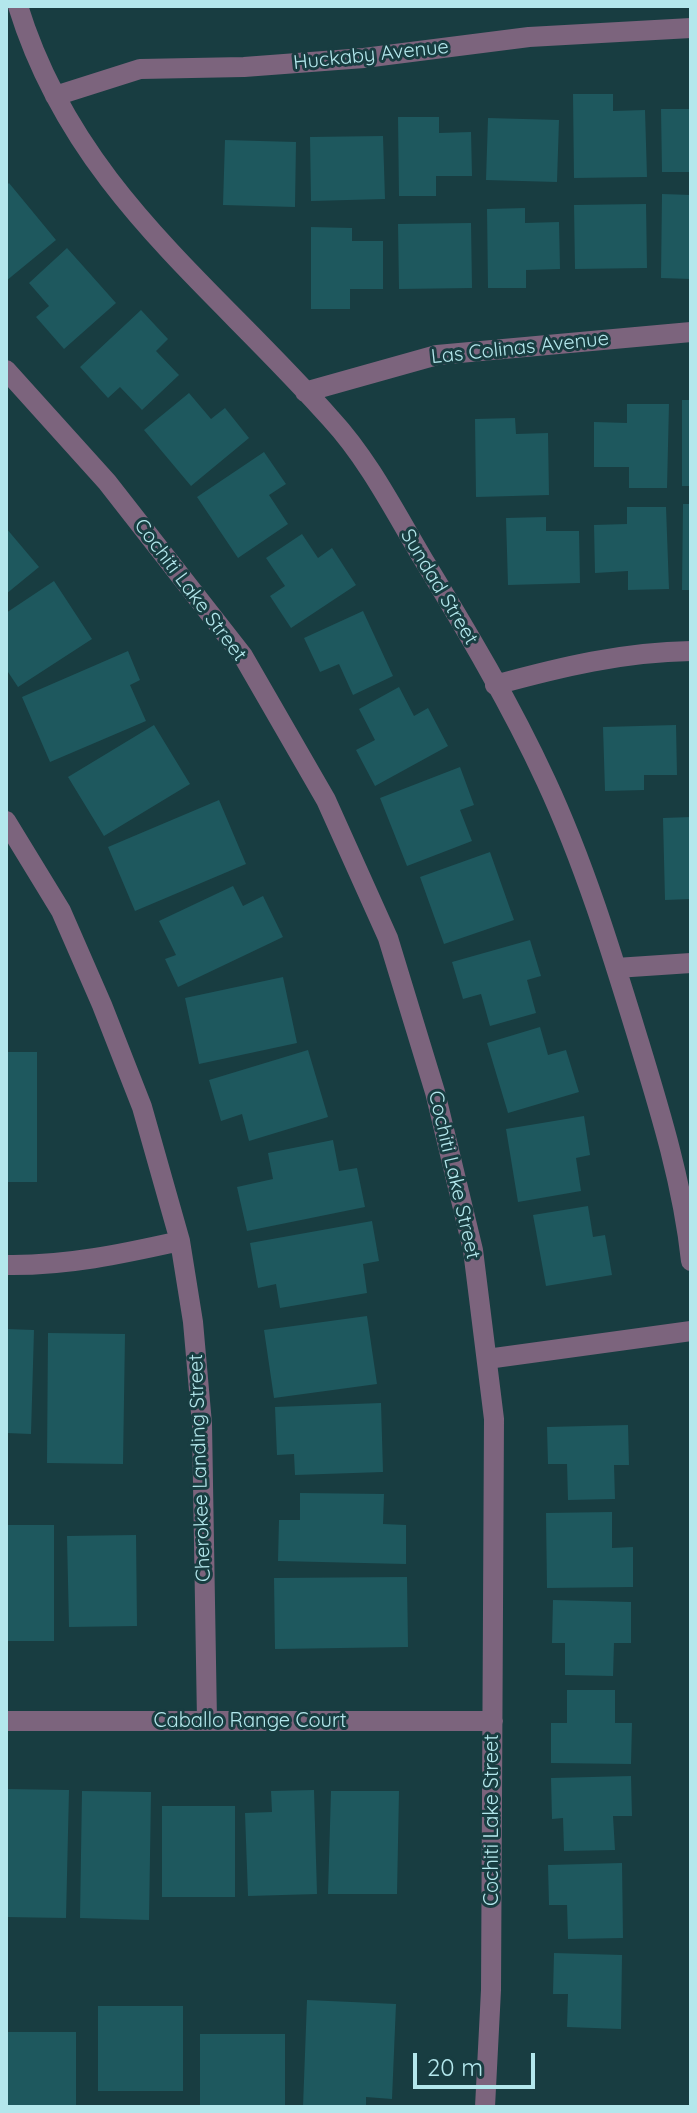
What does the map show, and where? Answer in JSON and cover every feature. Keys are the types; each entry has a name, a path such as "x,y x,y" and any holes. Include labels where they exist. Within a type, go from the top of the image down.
{"street":[{"name":"Sundad Street","path":"18,6 27,35 55,96 90,157 129,208 333,421 382,491 495,685 546,781 592,893 685,1206 691,1261"},
{"name":"Huckaby Avenue","path":"55,96 140,69 349,59 529,37 691,28"},
{"name":"Las Colinas Avenue","path":"305,392 437,355 691,332"},
{"name":"Cochiti Lake Street","path":"6,370 107,482 243,656 326,800 388,938 435,1092 473,1250 494,1419 491,1990 485,2107"},
{"path":"495,685 585,660 691,651"},
{"name":"Cherokee Landing Street","path":"6,821 61,911 102,1005 142,1107 180,1241 202,1424 207,1721"},
{"path":"616,968 691,963"},
{"path":"6,1265 49,1265 105,1258 180,1241"},
{"path":"487,1359 691,1331"},
{"name":"Caballo Range Court","path":"6,1721 493,1721"}],"building":[{"path":"573,94 613,94 613,111 645,110 647,177 574,178"},
{"path":"661,109 691,109 691,172 662,172"},
{"path":"398,117 439,117 439,133 471,132 472,176 436,176 436,196 399,196"},
{"path":"488,118 559,120 557,182 486,180"},
{"path":"383,136 385,199 311,201 310,137"},
{"path":"225,140 296,142 295,207 223,205"},
{"path":"9,183 56,240 6,281 6,186"},
{"path":"662,194 691,195 691,279 661,278"},
{"path":"646,204 647,268 575,269 574,205"},
{"path":"525,208 525,223 559,222 560,269 526,270 526,288 488,288 487,209"},
{"path":"471,223 472,288 399,289 398,224"},
{"path":"311,227 352,228 352,241 383,241 383,289 350,289 350,309 311,309"},
{"path":"67,248 116,303 64,349 36,317 49,306 29,283"},
{"path":"141,310 168,339 156,351 179,375 142,410 120,387 108,398 80,367"},
{"path":"189,393 211,419 225,408 249,438 191,486 144,430"},
{"path":"682,400 691,400 691,486 682,486"},
{"path":"627,404 669,404 667,488 629,488 629,467 594,467 594,422 627,423"},
{"path":"515,418 516,434 548,433 549,495 476,497 475,419"},
{"path":"264,452 286,484 269,495 288,524 238,558 197,497"},
{"path":"683,504 691,504 691,590 682,590"},
{"path":"627,507 666,507 669,589 628,590 628,571 595,573 594,525 627,524"},
{"path":"546,517 546,531 579,531 580,583 508,585 506,518"},
{"path":"6,528 39,567 6,594"},
{"path":"302,534 318,558 332,548 356,585 291,628 270,596 285,586 266,558"},
{"path":"54,581 92,639 18,687 6,669 6,613"},
{"path":"363,611 393,676 353,695 339,664 320,672 304,638"},
{"path":"128,651 140,680 130,685 146,721 50,762 22,697"},
{"path":"399,687 414,716 428,708 448,746 375,786 356,750 375,740 359,709"},
{"path":"154,725 190,784 104,836 68,777"},
{"path":"676,725 677,775 644,775 644,790 605,791 603,727"},
{"path":"460,767 474,805 460,810 472,841 407,866 380,798"},
{"path":"219,800 246,864 135,911 108,847"},
{"path":"691,817 691,899 665,900 663,818"},
{"path":"490,852 514,920 444,944 420,877"},
{"path":"233,886 243,906 263,896 283,937 178,987 165,959 176,955 159,921"},
{"path":"530,940 541,976 527,980 536,1013 490,1026 481,994 463,999 452,962"},
{"path":"283,977 297,1043 199,1064 185,998"},
{"path":"540,1027 548,1055 566,1050 579,1092 508,1113 487,1043"},
{"path":"308,1050 328,1117 249,1141 242,1114 221,1121 209,1080"},
{"path":"6,1052 37,1052 37,1182 6,1182"},
{"path":"584,1116 590,1155 576,1158 581,1191 518,1202 506,1129"},
{"path":"333,1140 339,1171 357,1168 365,1207 247,1231 237,1187 273,1179 268,1153"},
{"path":"588,1206 593,1237 605,1235 612,1275 546,1286 533,1215"},
{"path":"372,1221 379,1261 363,1264 367,1293 280,1308 276,1284 258,1288 250,1243"},
{"path":"367,1316 377,1384 274,1398 264,1330"},
{"path":"6,1329 34,1330 31,1434 6,1433"},
{"path":"48,1333 125,1334 123,1464 47,1463"},
{"path":"381,1403 383,1472 295,1475 294,1454 277,1455 275,1407"},
{"path":"628,1425 629,1465 614,1465 615,1499 568,1500 567,1464 548,1464 547,1427"},
{"path":"300,1493 384,1494 383,1524 406,1525 406,1564 278,1561 279,1520 300,1520"},
{"path":"612,1512 612,1548 633,1547 633,1587 547,1588 546,1513"},
{"path":"6,1525 54,1525 54,1641 6,1641"},
{"path":"136,1535 137,1626 69,1627 67,1536"},
{"path":"407,1577 408,1647 275,1649 274,1578"},
{"path":"553,1600 631,1602 631,1643 614,1643 613,1676 565,1675 565,1643 552,1643"},
{"path":"567,1690 615,1690 615,1723 632,1723 631,1764 551,1763 551,1723 567,1723"},
{"path":"631,1776 632,1816 613,1816 615,1850 564,1851 563,1818 552,1819 551,1778"},
{"path":"6,1789 69,1790 66,1918 6,1917"},
{"path":"314,1790 317,1894 248,1896 245,1813 272,1812 271,1791"},
{"path":"82,1791 151,1792 149,1920 80,1918"},
{"path":"331,1791 399,1791 397,1894 328,1894"},
{"path":"162,1806 235,1806 235,1897 162,1897"},
{"path":"622,1863 623,1938 568,1939 567,1905 549,1905 548,1865"},
{"path":"554,1953 622,1955 621,2029 567,2027 568,1994 553,1994"},
{"path":"307,2000 396,2004 392,2099 366,2097 366,2107 303,2107"},
{"path":"98,2006 183,2006 183,2091 98,2091"},
{"path":"6,2032 76,2032 76,2107 6,2107"},
{"path":"200,2034 285,2034 285,2107 200,2107"}]}
